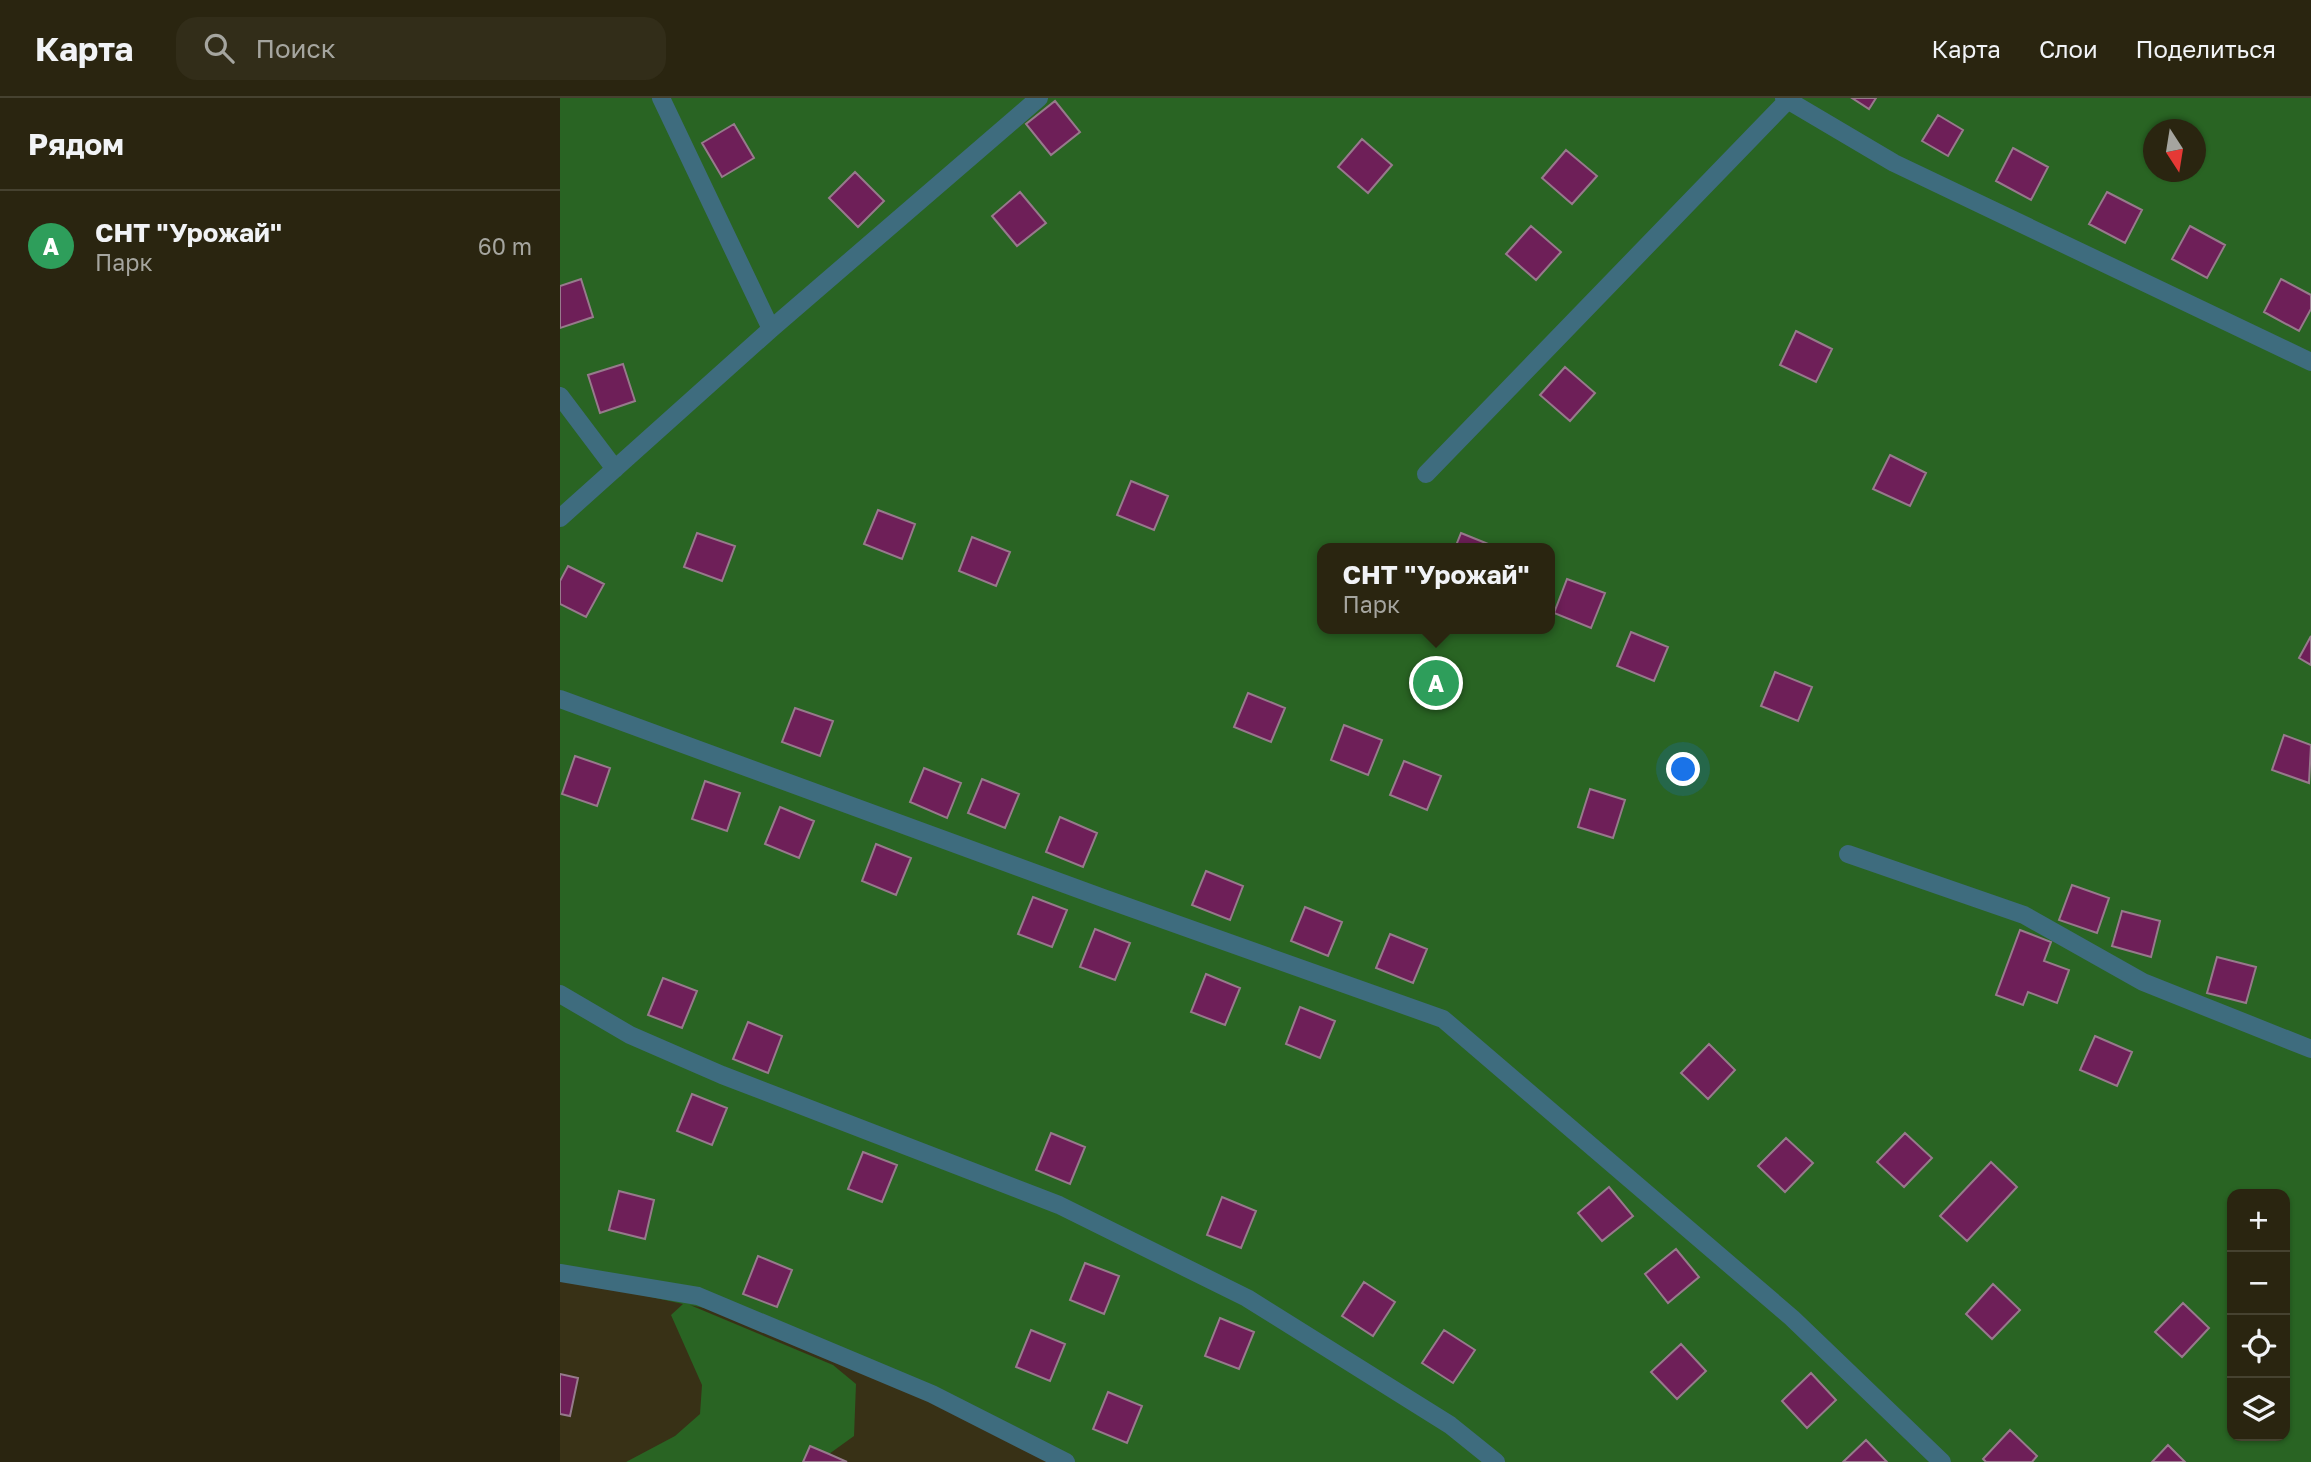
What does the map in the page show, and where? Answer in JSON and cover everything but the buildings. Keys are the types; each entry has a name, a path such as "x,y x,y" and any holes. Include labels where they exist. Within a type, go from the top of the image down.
{"street":[{"path":"661,98 771,329"},
{"path":"560,518 771,329 1039,98"},
{"path":"1426,474 1786,99 1894,163 2311,362"},
{"path":"560,396 615,469"},
{"path":"560,699 1443,1019 1792,1318 1942,1462"},
{"path":"1848,854 2024,915 2143,982 2311,1049"},
{"path":"560,994 630,1035 722,1075 1059,1205 1234,1292 1450,1425 1496,1462"},
{"path":"560,1273 698,1296 932,1394 1066,1462"}],"green space":[{"path":"560,98 2311,98 2311,1462 1064,1462 748,1317 690,1305 833,1365 856,1384 854,1436 829,1454 810,1446 803,1462 626,1462 675,1436 700,1414 702,1385 671,1315 683,1304 560,1277"}],"place":[{"name":"СНТ \"Урожай\"","path":"1436,683"}]}
